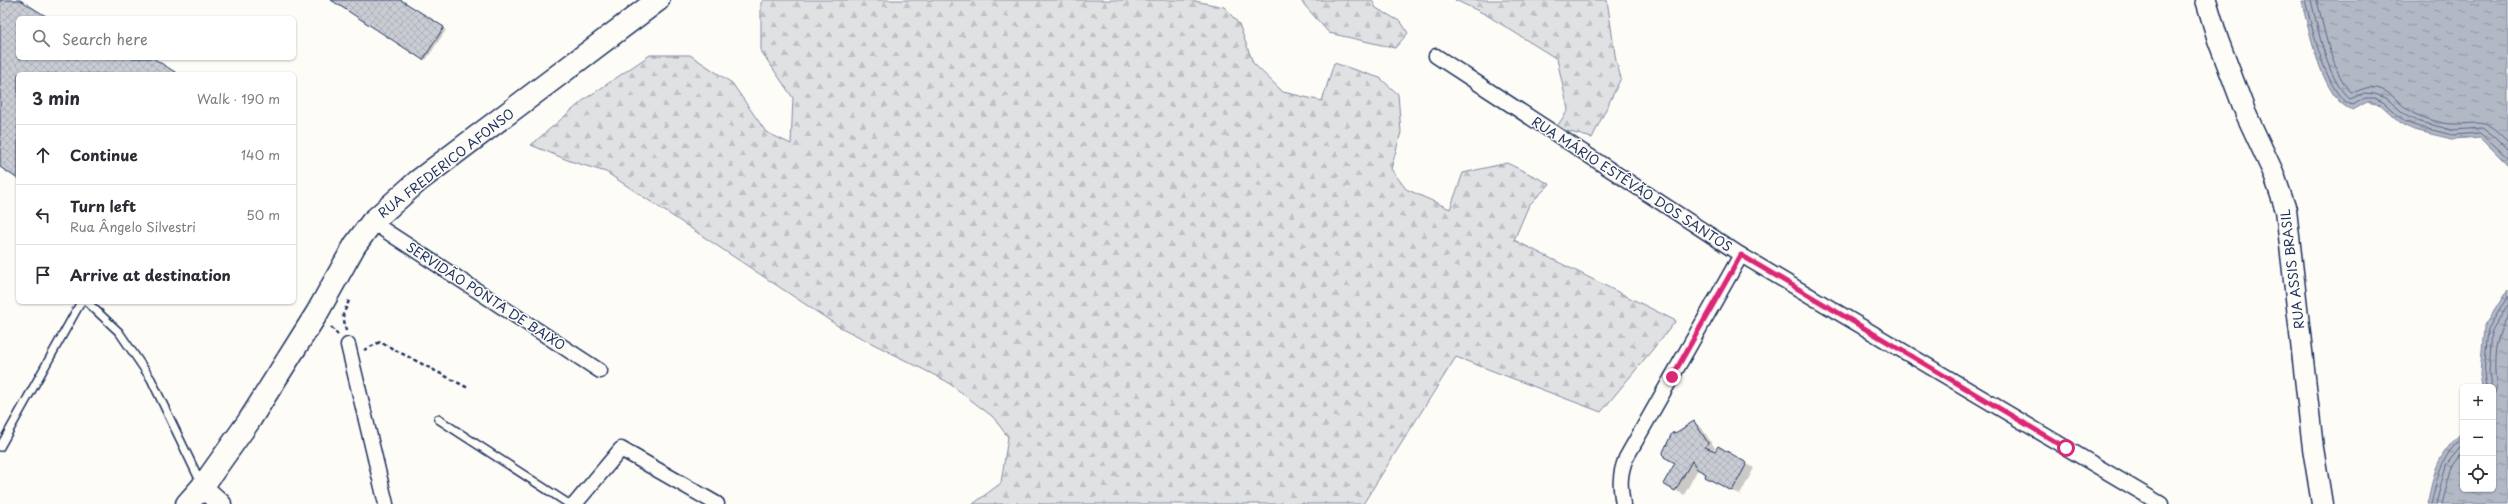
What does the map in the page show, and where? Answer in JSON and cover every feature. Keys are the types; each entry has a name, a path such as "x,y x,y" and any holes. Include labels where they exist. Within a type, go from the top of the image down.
{"main road":[{"name":"RUA FREDERICO AFONSO","path":"187,504 202,486 249,421 317,313 355,245 372,222 418,181 658,0"}],"street":[{"name":"RUA ASSIS BRASIL","path":"2206,0 2218,40 2246,114 2273,172 2286,210 2313,448 2322,504"},
{"name":"RUA MÁRIO ESTÊVÃO DOS SANTOS","path":"1436,56 1741,255 2161,504"},
{"name":"SERVIDÃO PONTA DE BAIXO","path":"372,222 600,371"},
{"path":"1623,504 1620,487 1621,472 1626,458 1741,255"},
{"path":"350,351 386,504"},
{"path":"575,504 621,449 717,504"},
{"path":"202,486 221,504"}],"lane":[{"path":"0,447 80,304"},
{"path":"89,304 119,332 150,379 202,486"},
{"path":"438,419 569,504"}],"path":[{"path":"317,313 350,351 380,342 468,388"}],"green space":[{"path":"763,0 1190,0 1224,7 1239,24 1253,63 1283,92 1322,101 1334,63 1380,78 1398,94 1401,132 1391,169 1406,189 1450,209 1463,173 1507,163 1550,184 1529,205 1514,240 1676,321 1601,412 1456,357 1363,504 973,504 1001,483 1008,437 993,417 946,381 838,326 606,172 570,161 531,145 585,99 650,55 690,55 732,83 766,132 791,144 793,98 761,51 761,3"},
{"path":"1300,0 1372,0 1376,8 1401,22 1408,33 1395,48 1329,33"},
{"path":"1455,0 1607,0 1616,61 1621,78 1592,138 1556,128 1568,110 1557,59 1485,14"}],"water":[{"path":"2301,0 2508,0 2508,165 2480,137 2452,139 2414,130 2403,125 2381,105 2367,102 2353,110 2342,104 2333,93 2325,79 2318,62"},
{"path":"2508,289 2508,504 2427,504 2432,481 2438,464 2447,449 2460,434 2460,492 2496,492 2496,384 2482,384 2480,374 2484,327"}],"building":[{"path":"0,0 20,0 46,16 16,16 16,60 156,60 175,72 16,72 16,178 0,167"},
{"path":"331,0 401,0 444,27 423,60"},
{"path":"1694,421 1708,443 1705,447 1715,451 1718,446 1747,463 1732,491 1705,477 1706,474 1697,469 1692,461 1675,491 1663,484 1675,463 1664,457 1663,452 1672,433 1677,432"}],"route":[{"path":"1672,377 1741,255 2066,448"}]}
